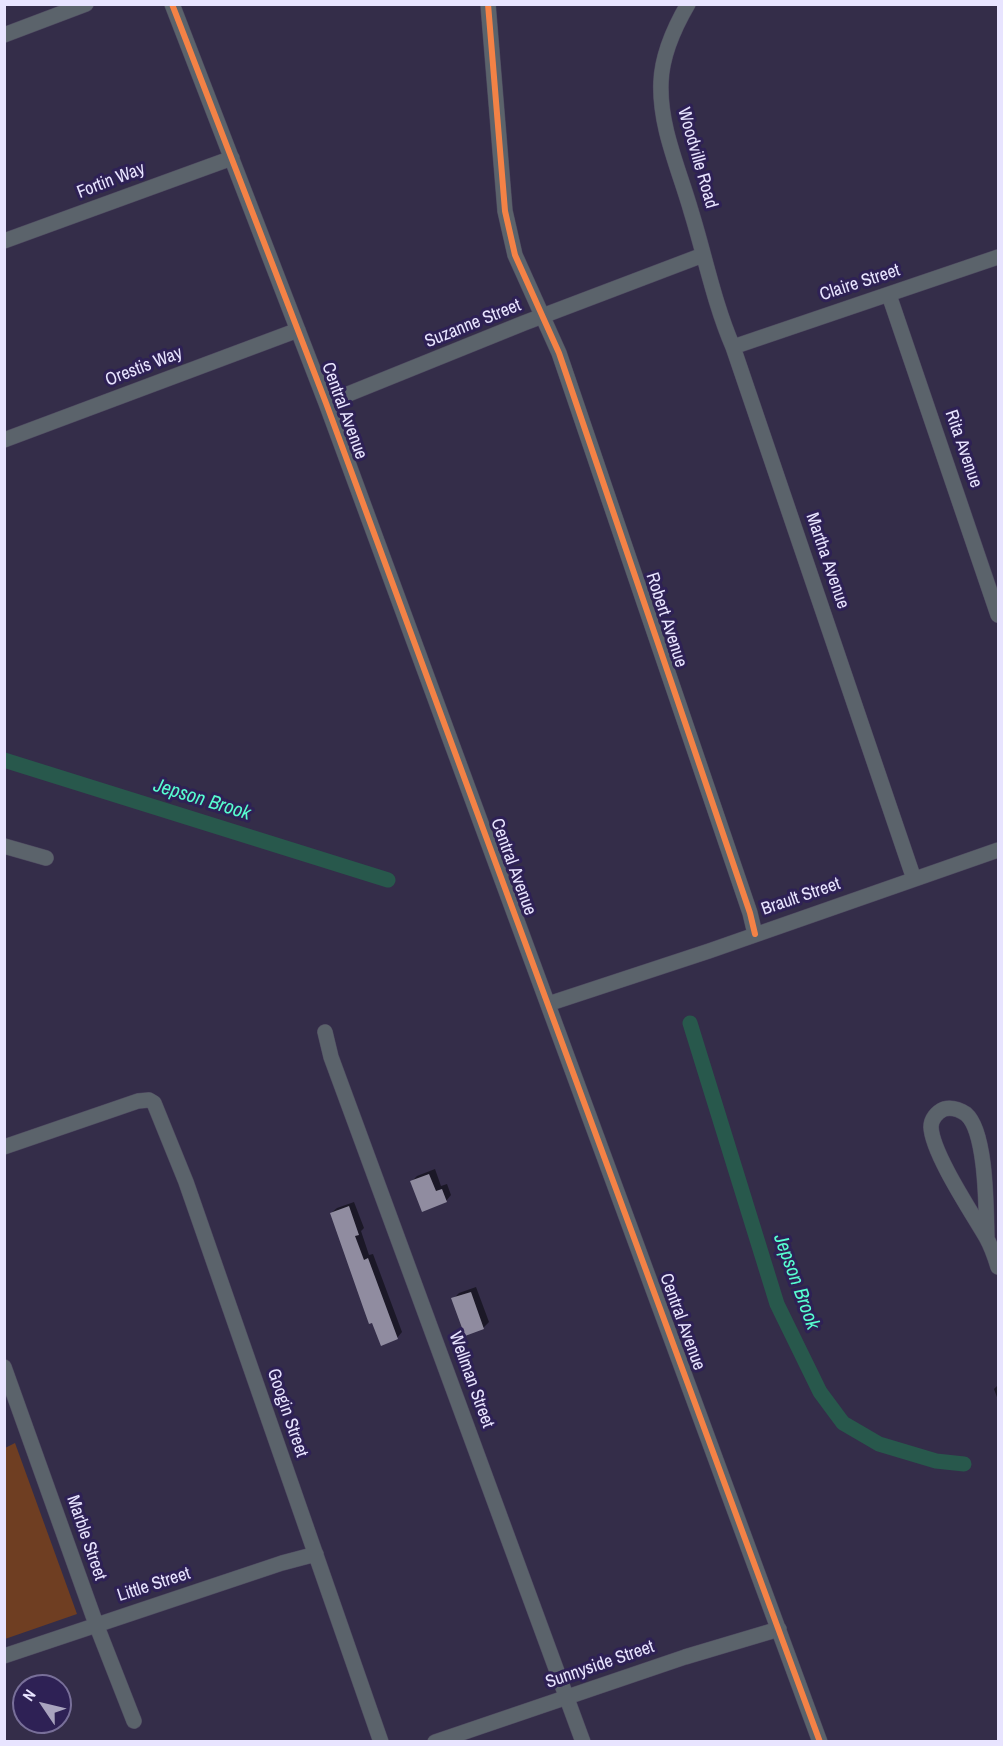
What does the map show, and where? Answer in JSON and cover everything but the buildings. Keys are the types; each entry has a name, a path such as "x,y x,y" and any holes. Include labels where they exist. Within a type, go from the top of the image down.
{"street":[{"path":"4,35 86,4"},
{"name":"Central Avenue","path":"172,4 326,403 820,1742"},
{"name":"Robert Avenue","path":"488,4 505,211 515,255 559,353 609,503 627,548 750,913 755,934"},
{"name":"Woodville Road","path":"688,4 671,36 664,59 661,103 669,142 690,206 702,255"},
{"name":"Fortin Way","path":"4,241 232,158"},
{"name":"Suzanne Street","path":"326,403 702,255"},
{"name":"Martha Avenue","path":"702,255 914,879"},
{"name":"Claire Street","path":"733,347 999,257"},
{"name":"Rita Avenue","path":"889,295 999,615"},
{"name":"Orestis Way","path":"4,440 298,330"},
{"path":"4,846 46,858"},
{"name":"Brault Street","path":"548,1004 999,850"},
{"name":"Wellman Street","path":"325,1032 331,1057 583,1742"},
{"name":"Googin Street","path":"4,1147 138,1101 150,1100 158,1111 186,1182 381,1742"},
{"path":"987,1239 985,1181 978,1136 970,1119 964,1113 946,1108 937,1114 931,1125 935,1143 970,1213 987,1239 999,1267"},
{"name":"Marble Street","path":"4,1367 96,1624 134,1721"},
{"name":"Little Street","path":"4,1656 315,1554"},
{"name":"Sunnyside Street","path":"435,1742 685,1657 779,1629"}],"shaded area":[{"path":"15,1443 77,1614 5,1639 5,1448"}],"waterway":[{"name":"Jepson Brook","path":"4,760 388,880"},
{"name":"Jepson Brook","path":"690,1023 777,1304 820,1392 843,1423 879,1444 936,1461 964,1464"}],"cycle path":[{"path":"172,4 326,403 820,1742"},
{"path":"488,4 505,211 515,255 559,353 750,913 755,934"}]}
